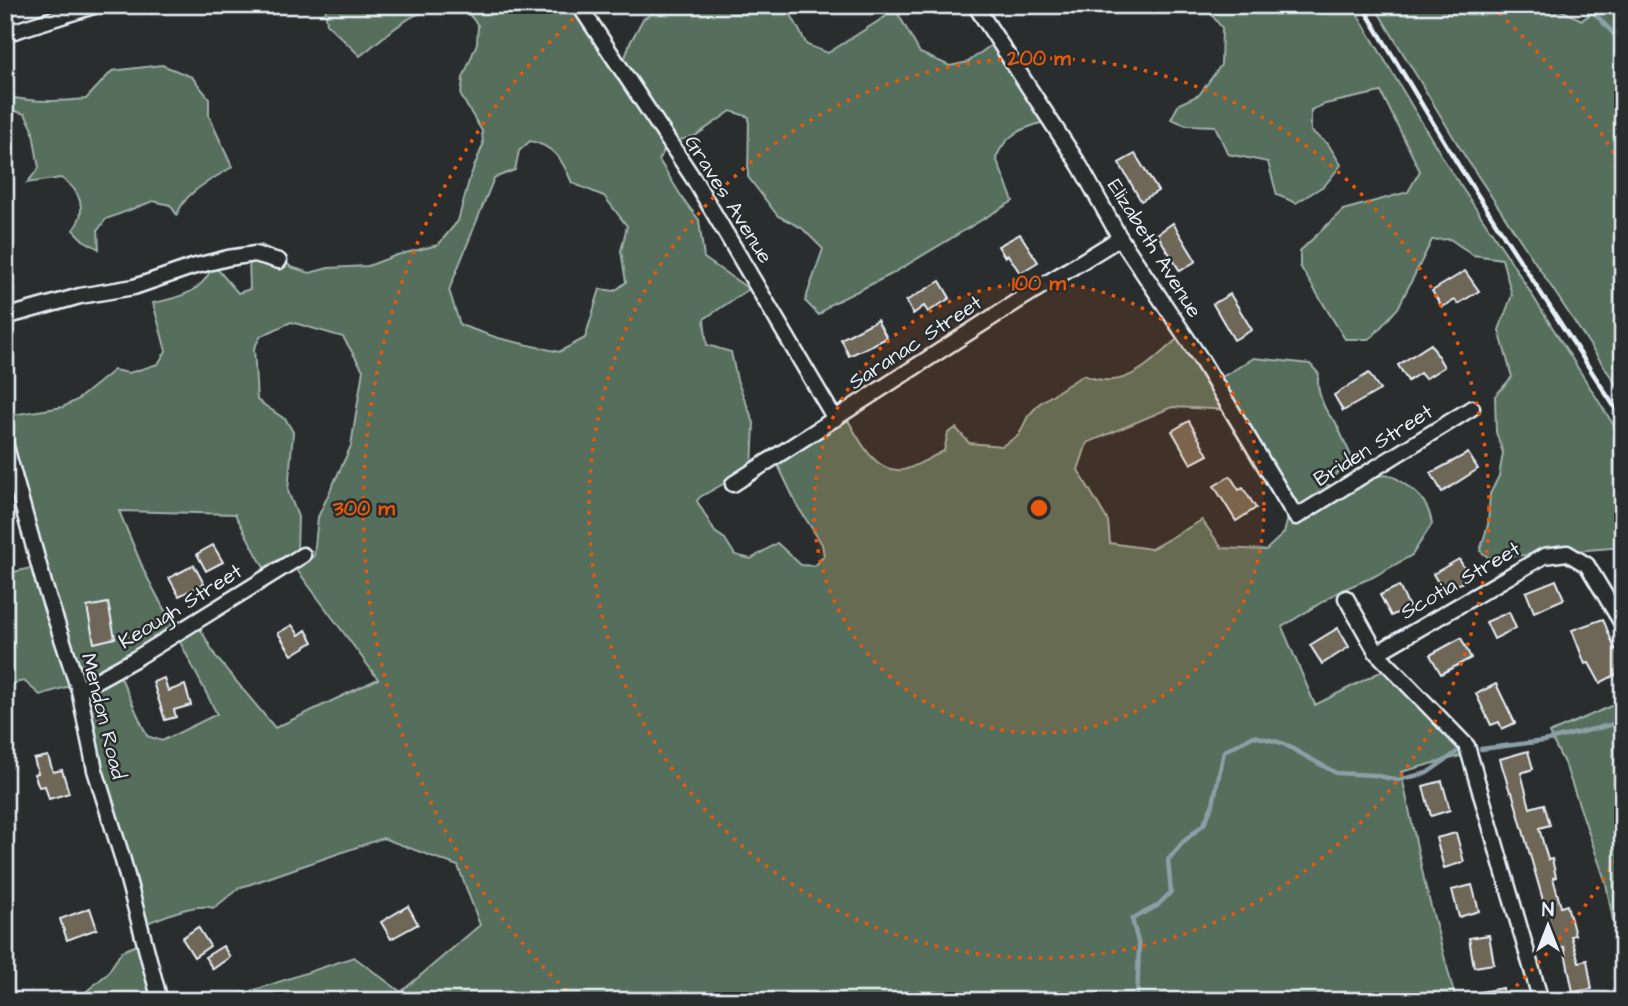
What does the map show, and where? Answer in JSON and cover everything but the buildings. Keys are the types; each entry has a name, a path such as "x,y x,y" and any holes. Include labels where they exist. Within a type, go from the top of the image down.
{"street":[{"path":"5,34 97,5"},
{"name":"Graves Avenue","path":"579,5 695,181 835,419"},
{"name":"Elizabeth Avenue","path":"975,5 1080,166 1120,238 1200,358 1296,517"},
{"name":"Saranac Street","path":"733,484 1120,238"},
{"path":"5,317 80,296 134,287 228,258 255,254 279,261"},
{"name":"Briden Street","path":"1296,517 1472,408"},
{"name":"Mendon Road","path":"5,443 45,587 79,690 95,770 122,857 160,1001"},
{"name":"Scotia Street","path":"1377,653 1544,556 1567,553 1587,565 1623,625"},
{"name":"Keough Street","path":"79,690 135,659 303,555"},
{"path":"1346,598 1377,653 1467,746 1541,1001"}],"green space":[{"path":"325,5 357,5 374,10 388,5 579,5 621,70 630,43 643,19 667,5 786,5 807,45 828,53 896,10 920,53 950,66 968,62 998,40 1051,120 1025,128 1011,136 1000,149 996,158 1013,201 890,275 831,304 819,315 805,301 823,249 802,228 778,216 748,177 749,117 731,111 695,136 668,143 659,160 699,220 704,258 749,289 704,319 707,345 731,352 737,380 754,423 752,468 697,501 715,532 725,539 735,555 751,559 777,543 801,565 815,566 824,556 822,544 798,507 777,463 848,410 851,417 848,420 869,454 884,467 903,470 944,451 948,433 956,428 969,443 1002,446 1019,435 1028,416 1040,403 1083,375 1099,380 1125,377 1148,364 1182,335 1217,380 1254,358 1310,364 1319,374 1318,386 1324,406 1335,421 1353,460 1335,475 1324,479 1323,483 1341,487 1381,475 1394,477 1421,498 1432,524 1412,555 1373,577 1340,591 1282,627 1315,705 1386,669 1468,754 1401,772 1425,884 1456,1001 221,1001 354,957 401,992 480,925 458,866 383,838 239,888 214,908 187,909 141,925 73,685 40,695 24,681 5,685 5,574 35,567 5,441 5,416 63,407 77,400 114,370 129,373 158,364 166,351 153,303 181,296 197,287 209,274 213,264 238,293 250,289 249,259 261,245 272,250 291,267 310,273 328,268 368,266 397,255 438,245 458,221 470,177 483,145 482,131 461,96 463,78 477,43 478,25 463,7 432,9 407,20 360,56 327,24","holes":["530,141 552,151 561,161 572,183 604,196 627,226 621,251 626,282 615,291 600,289 585,338 559,352 498,338 460,325 449,290 494,178 515,170 519,151","291,322 343,337 363,370 351,446 318,517 314,556 295,567 378,679 275,728 216,657 197,623 176,632 145,573 119,511 235,514 264,568 297,550 298,517 288,491 293,432 286,420 257,400 254,348 261,336","1172,407 1232,410 1291,507 1284,533 1266,550 1222,548 1202,520 1151,549 1110,543 1108,521 1078,470 1087,443","177,636 217,714 162,741 147,736 117,669"]},
{"path":"1204,5 1352,5 1450,170 1507,255 1623,440 1623,547 1489,558 1480,551 1488,525 1490,494 1499,476 1503,453 1496,432 1495,396 1512,377 1499,330 1512,295 1502,259 1473,255 1450,239 1432,240 1398,308 1368,339 1345,339 1300,266 1300,251 1343,210 1408,192 1420,171 1381,92 1325,104 1311,110 1311,131 1328,144 1341,165 1325,185 1296,203 1277,195 1268,162 1228,154 1215,126 1186,125 1171,119 1179,104 1199,95 1221,65 1222,28"},
{"path":"1374,5 1550,5 1582,20 1596,10 1597,5 1623,5 1623,395 1466,158"},
{"path":"162,65 192,77 209,98 209,116 232,167 186,199 177,215 170,205 153,201 106,219 98,230 99,249 83,240 73,230 78,223 81,208 78,195 68,183 61,178 27,183 39,168 32,127 25,114 5,108 5,96 45,101 86,99 112,71"},
{"path":"1623,701 1623,944 1616,936 1606,883 1566,767 1549,733"},
{"path":"142,943 161,1001 75,1001 107,974 122,951"}],"waterway":[{"path":"1587,5 1623,44"},
{"path":"1481,749 1544,741 1623,722"},
{"path":"1137,1001 1139,946 1132,919 1157,906 1171,892 1168,860 1183,842 1204,824 1213,804 1224,751 1254,736 1282,743 1336,773 1374,775 1398,780 1427,773 1457,752"}],"railway":[{"path":"1362,5 1459,166 1623,420"}]}
